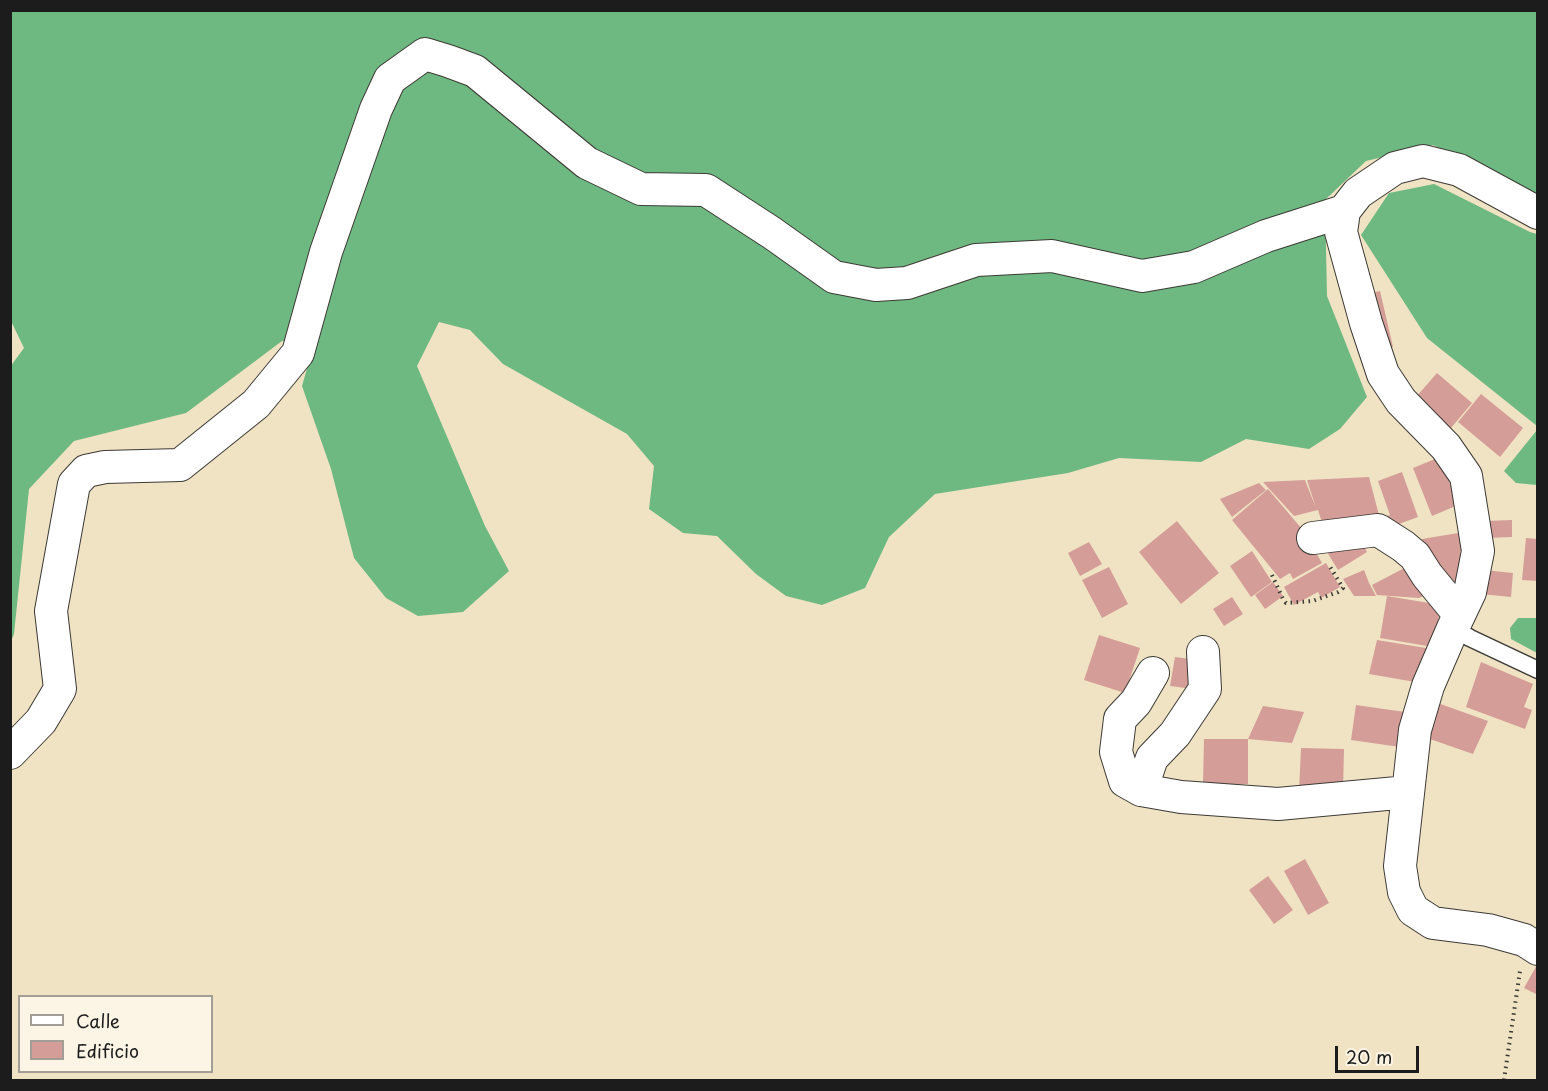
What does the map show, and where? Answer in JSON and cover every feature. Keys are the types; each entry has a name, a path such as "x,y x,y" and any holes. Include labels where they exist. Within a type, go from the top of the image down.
{"street":[{"path":"10,753 41,721 60,688 51,611 74,484 86,471 105,467 180,465 256,404 298,353 326,252 376,109 390,79 425,54 475,71 587,163 641,189 706,190 834,277 876,285 907,283 976,260 1052,256 1142,276 1194,267 1266,236 1344,211"},
{"path":"1531,944 1488,930 1433,923 1413,910 1404,892 1400,866 1415,730 1428,686 1470,592 1478,551 1466,476 1446,447 1401,401 1383,374 1366,323 1341,232 1344,211 1358,193 1395,168 1423,161 1459,170 1538,213"},
{"path":"1313,538 1378,530 1415,556 1456,621"},
{"path":"1141,789 1152,758 1175,734 1205,689 1203,652"},
{"path":"1153,673 1136,702 1120,719 1116,752 1125,781 1141,789 1181,797 1278,804 1408,792"}],"lane":[{"path":"1456,621 1470,638 1538,670"}],"path":[{"path":"1272,575 1286,603 1313,601 1326,597 1343,588 1341,584"},
{"path":"1504,1080 1531,944"}],"green space":[{"path":"11,11 1537,11 1537,195 1433,145 1366,161 1325,200 1327,296 1367,397 1340,429 1309,449 1246,439 1201,462 1119,458 1068,473 935,494 889,537 865,588 822,605 786,596 756,574 717,536 683,533 649,509 654,466 627,434 503,364 470,330 439,322 417,366 485,526 509,571 463,612 418,616 386,598 354,558 331,469 302,386 314,344 282,341 186,413 74,441 29,489 14,634 11,641 10,367 24,348 10,319"},
{"path":"1434,184 1537,234 1537,426 1427,338 1361,235 1389,193"},
{"path":"1537,430 1537,485 1516,483 1504,471"},
{"path":"1518,618 1537,618 1537,653 1511,639 1510,628"}],"building":[{"path":"1380,291 1393,347 1380,349 1366,294"},
{"path":"1437,373 1472,403 1451,428 1416,397"},
{"path":"1481,394 1523,428 1500,457 1458,422"},
{"path":"1440,457 1458,505 1432,516 1413,468"},
{"path":"1402,472 1418,517 1388,528 1384,517 1390,515 1378,481"},
{"path":"1369,477 1380,519 1324,529 1318,510 1294,516 1263,482 1305,480 1316,508 1307,480"},
{"path":"1259,483 1266,490 1232,517 1220,499"},
{"path":"1268,489 1302,529 1322,563 1293,579 1290,573 1280,579 1232,520"},
{"path":"1512,520 1512,537 1487,538 1486,521"},
{"path":"1177,521 1219,573 1181,604 1139,552"},
{"path":"1464,532 1467,549 1460,551 1463,583 1447,589 1422,539"},
{"path":"1358,536 1367,552 1338,570 1324,547"},
{"path":"1526,538 1538,539 1538,581 1522,580"},
{"path":"1089,542 1102,564 1080,576 1068,553"},
{"path":"1252,551 1272,582 1251,597 1230,566"},
{"path":"1326,563 1340,587 1321,598 1318,592 1294,605 1284,587"},
{"path":"1412,564 1432,592 1419,598 1377,595 1372,585"},
{"path":"1109,567 1128,604 1102,618 1082,580"},
{"path":"1364,570 1376,596 1354,596 1343,579"},
{"path":"1484,570 1513,573 1511,597 1481,594"},
{"path":"1273,582 1283,596 1265,609 1255,595"},
{"path":"1387,596 1441,605 1433,647 1380,638"},
{"path":"1232,597 1243,614 1224,626 1213,609"},
{"path":"1099,635 1140,648 1125,693 1084,680"},
{"path":"1377,640 1432,649 1421,683 1369,674"},
{"path":"1175,657 1197,660 1193,689 1170,686"},
{"path":"1481,662 1533,684 1524,707 1532,710 1525,729 1466,707"},
{"path":"1435,702 1488,721 1473,754 1430,739"},
{"path":"1356,705 1412,713 1407,748 1351,740"},
{"path":"1263,706 1304,712 1292,743 1248,739"},
{"path":"1204,739 1248,739 1248,784 1203,784"},
{"path":"1301,748 1344,749 1343,791 1299,791"},
{"path":"1305,859 1329,903 1308,915 1284,871"},
{"path":"1268,876 1293,910 1274,924 1249,890"},
{"path":"1538,963 1538,995 1524,988"}]}
